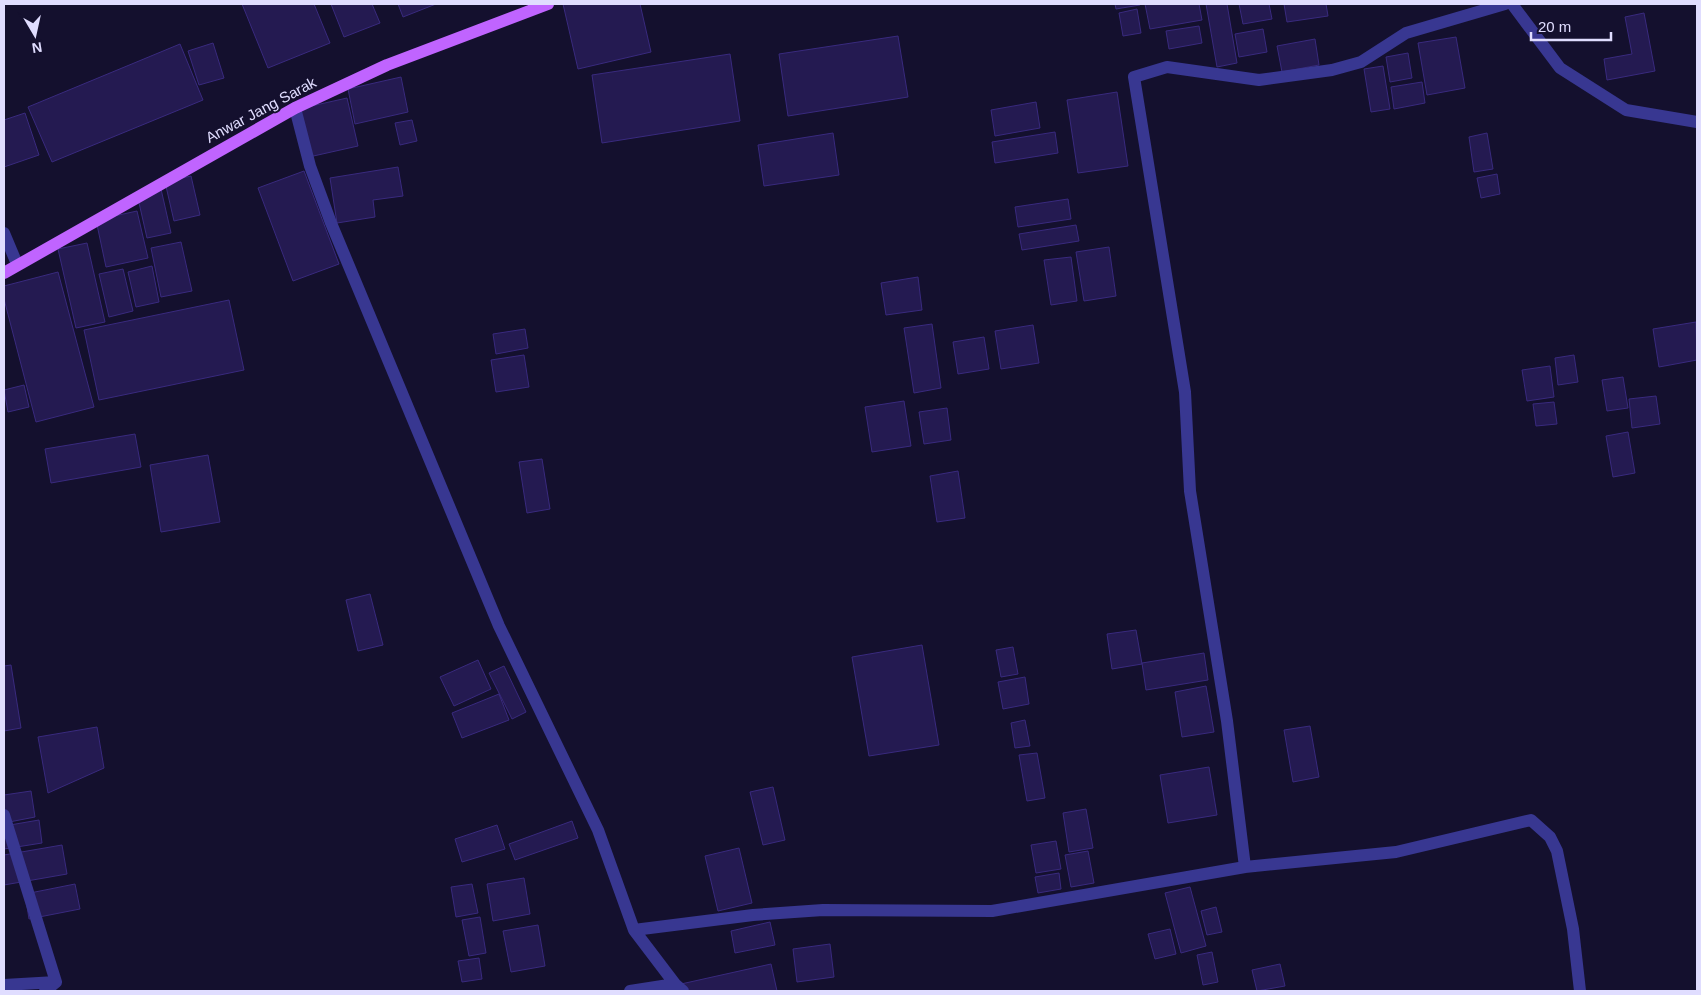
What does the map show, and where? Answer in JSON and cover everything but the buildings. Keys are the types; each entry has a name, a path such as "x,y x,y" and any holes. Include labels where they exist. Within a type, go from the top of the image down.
{"main road":[{"name":"Anwar Jang Sarak","path":"4,273 295,108 387,65 548,4"}],"street":[{"path":"1245,867 1227,721 1190,491 1185,392 1134,77 1167,67 1259,80 1332,70 1361,62 1406,34 1505,4"},
{"path":"1512,4 1560,68 1626,110 1697,122"},
{"path":"295,108 310,166 331,223 499,626 598,830 634,930 679,988"},
{"path":"4,233 17,264"},
{"path":"4,815 56,982"},
{"path":"634,930 753,915 823,910 992,911 1245,867 1396,852 1531,820 1550,837 1557,851 1573,929 1580,991"},
{"path":"4,985 56,982"},
{"path":"45,991 56,982"},
{"path":"630,991 679,988"}]}
